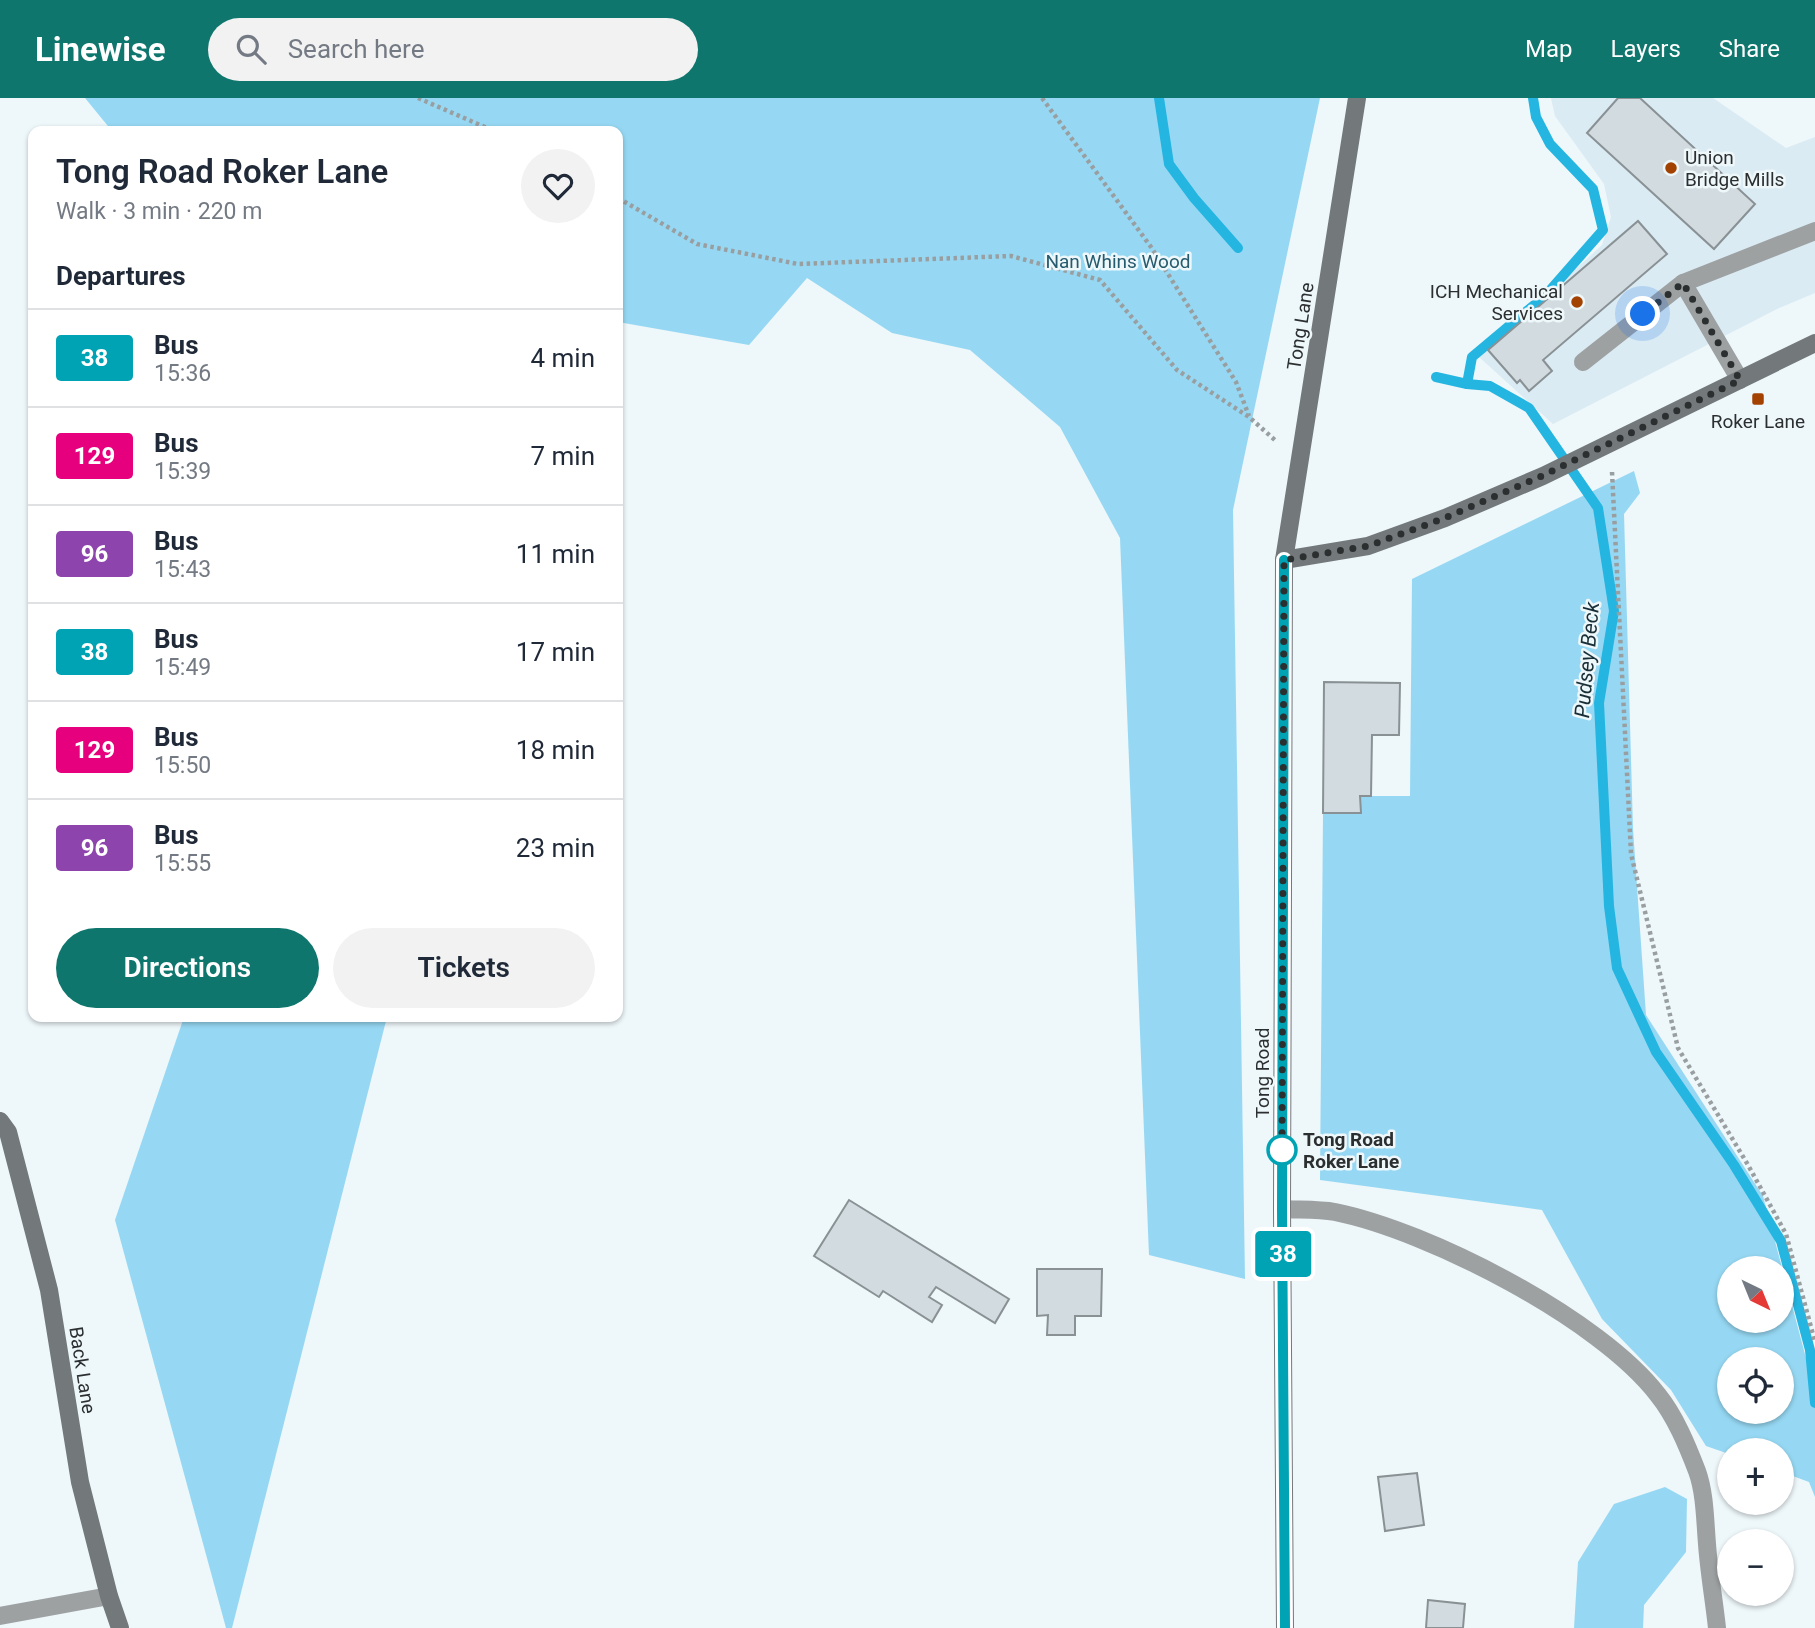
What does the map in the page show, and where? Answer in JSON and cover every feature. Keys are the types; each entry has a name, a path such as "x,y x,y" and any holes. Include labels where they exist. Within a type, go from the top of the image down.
{"street":[{"name":"Tong Lane","path":"1284,560 1357,98"},
{"path":"1284,560 1368,546 1445,518 1542,476 1815,343"},
{"name":"Tong Road","path":"1284,560 1282,1209 1285,1628"},
{"name":"Back Lane","path":"0,1121 8,1132 49,1290 80,1482 109,1596 120,1628"}],"lane":[{"path":"1583,362 1683,283 1815,232"},
{"path":"1683,283 1740,380"},
{"path":"1282,1209 1333,1212 1422,1239 1537,1299 1580,1325 1626,1362 1658,1395 1682,1437 1698,1474 1717,1628"},
{"path":"0,1615 109,1596"}],"path":[{"path":"418,98 482,126"},
{"path":"623,201 697,244 798,264 1011,256 1100,280 1177,370 1249,417 1236,382 1151,247 1042,98"},
{"path":"1612,489 1630,840 1634,867 1678,1048 1786,1234 1815,1342"}],"shaded area":[{"path":"1551,98 1713,98 1786,148 1815,137 1815,293 1777,309 1553,424 1479,357 1602,245 1611,217 1604,184 1555,116"}],"green space":[{"name":"Nan Whins Wood","path":"85,98 1320,98 1233,510 1245,1279 1149,1255 1120,538 1060,427 970,350 892,333 807,278 749,345 623,323 623,126 108,126"},
{"path":"1634,471 1640,493 1624,514 1633,829 1646,1015 1763,1196 1779,1256 1717,1256 1717,1334 1794,1334 1794,1313 1815,1392 1815,1497 1809,1482 1794,1476 1794,1438 1717,1438 1717,1450 1706,1446 1671,1390 1602,1319 1542,1210 1320,1180 1323,813 1360,813 1360,796 1410,796 1412,579"},
{"path":"182,1022 386,1022 232,1628 226,1628 115,1220"},
{"path":"1665,1487 1687,1499 1686,1552 1644,1605 1643,1628 1574,1628 1578,1562 1614,1504"}],"building":[{"name":"Union Bridge Mills","path":"1618,98 1640,98 1755,204 1714,249 1587,133"},
{"name":"ICH Mechanical Services","path":"1638,221 1667,254 1543,360 1552,371 1529,391 1520,380 1517,383 1488,350"},
{"path":"1324,682 1400,683 1399,735 1372,735 1371,796 1360,796 1361,813 1323,813"},
{"path":"849,1200 1009,1299 995,1323 936,1287 929,1297 942,1305 932,1322 883,1291 879,1297 814,1256"},
{"path":"1037,1269 1102,1269 1101,1316 1075,1316 1075,1335 1047,1335 1048,1315 1037,1316"},
{"path":"1417,1473 1424,1525 1385,1531 1378,1477"},
{"path":"1428,1600 1465,1604 1463,1628 1426,1628"}],"waterway":[{"path":"1159,98 1169,164 1194,198 1238,248"},
{"name":"Pudsey Beck","path":"1533,98 1536,117 1550,144 1593,189 1603,230 1545,296 1472,357 1467,384 1490,386 1529,408 1598,508 1614,611 1599,703 1609,906 1617,968 1656,1052 1734,1165 1781,1241 1810,1350 1815,1403"},
{"path":"1436,377 1467,384"}],"bus line":[{"name":"38","path":"1284,560 1282,1209 1285,1628"}],"place":[{"name":"Union Bridge Mills","path":"1671,168"},
{"name":"ICH Mechanical Services","path":"1577,302"},
{"name":"Roker Lane","path":"1758,399"},
{"name":"Tong Road Roker Lane","path":"1282,1150"}],"route":[{"path":"1282,1150 1282,1154 1284,560 1368,546 1445,518 1542,476 1740,380 1683,283 1643,314"}]}
